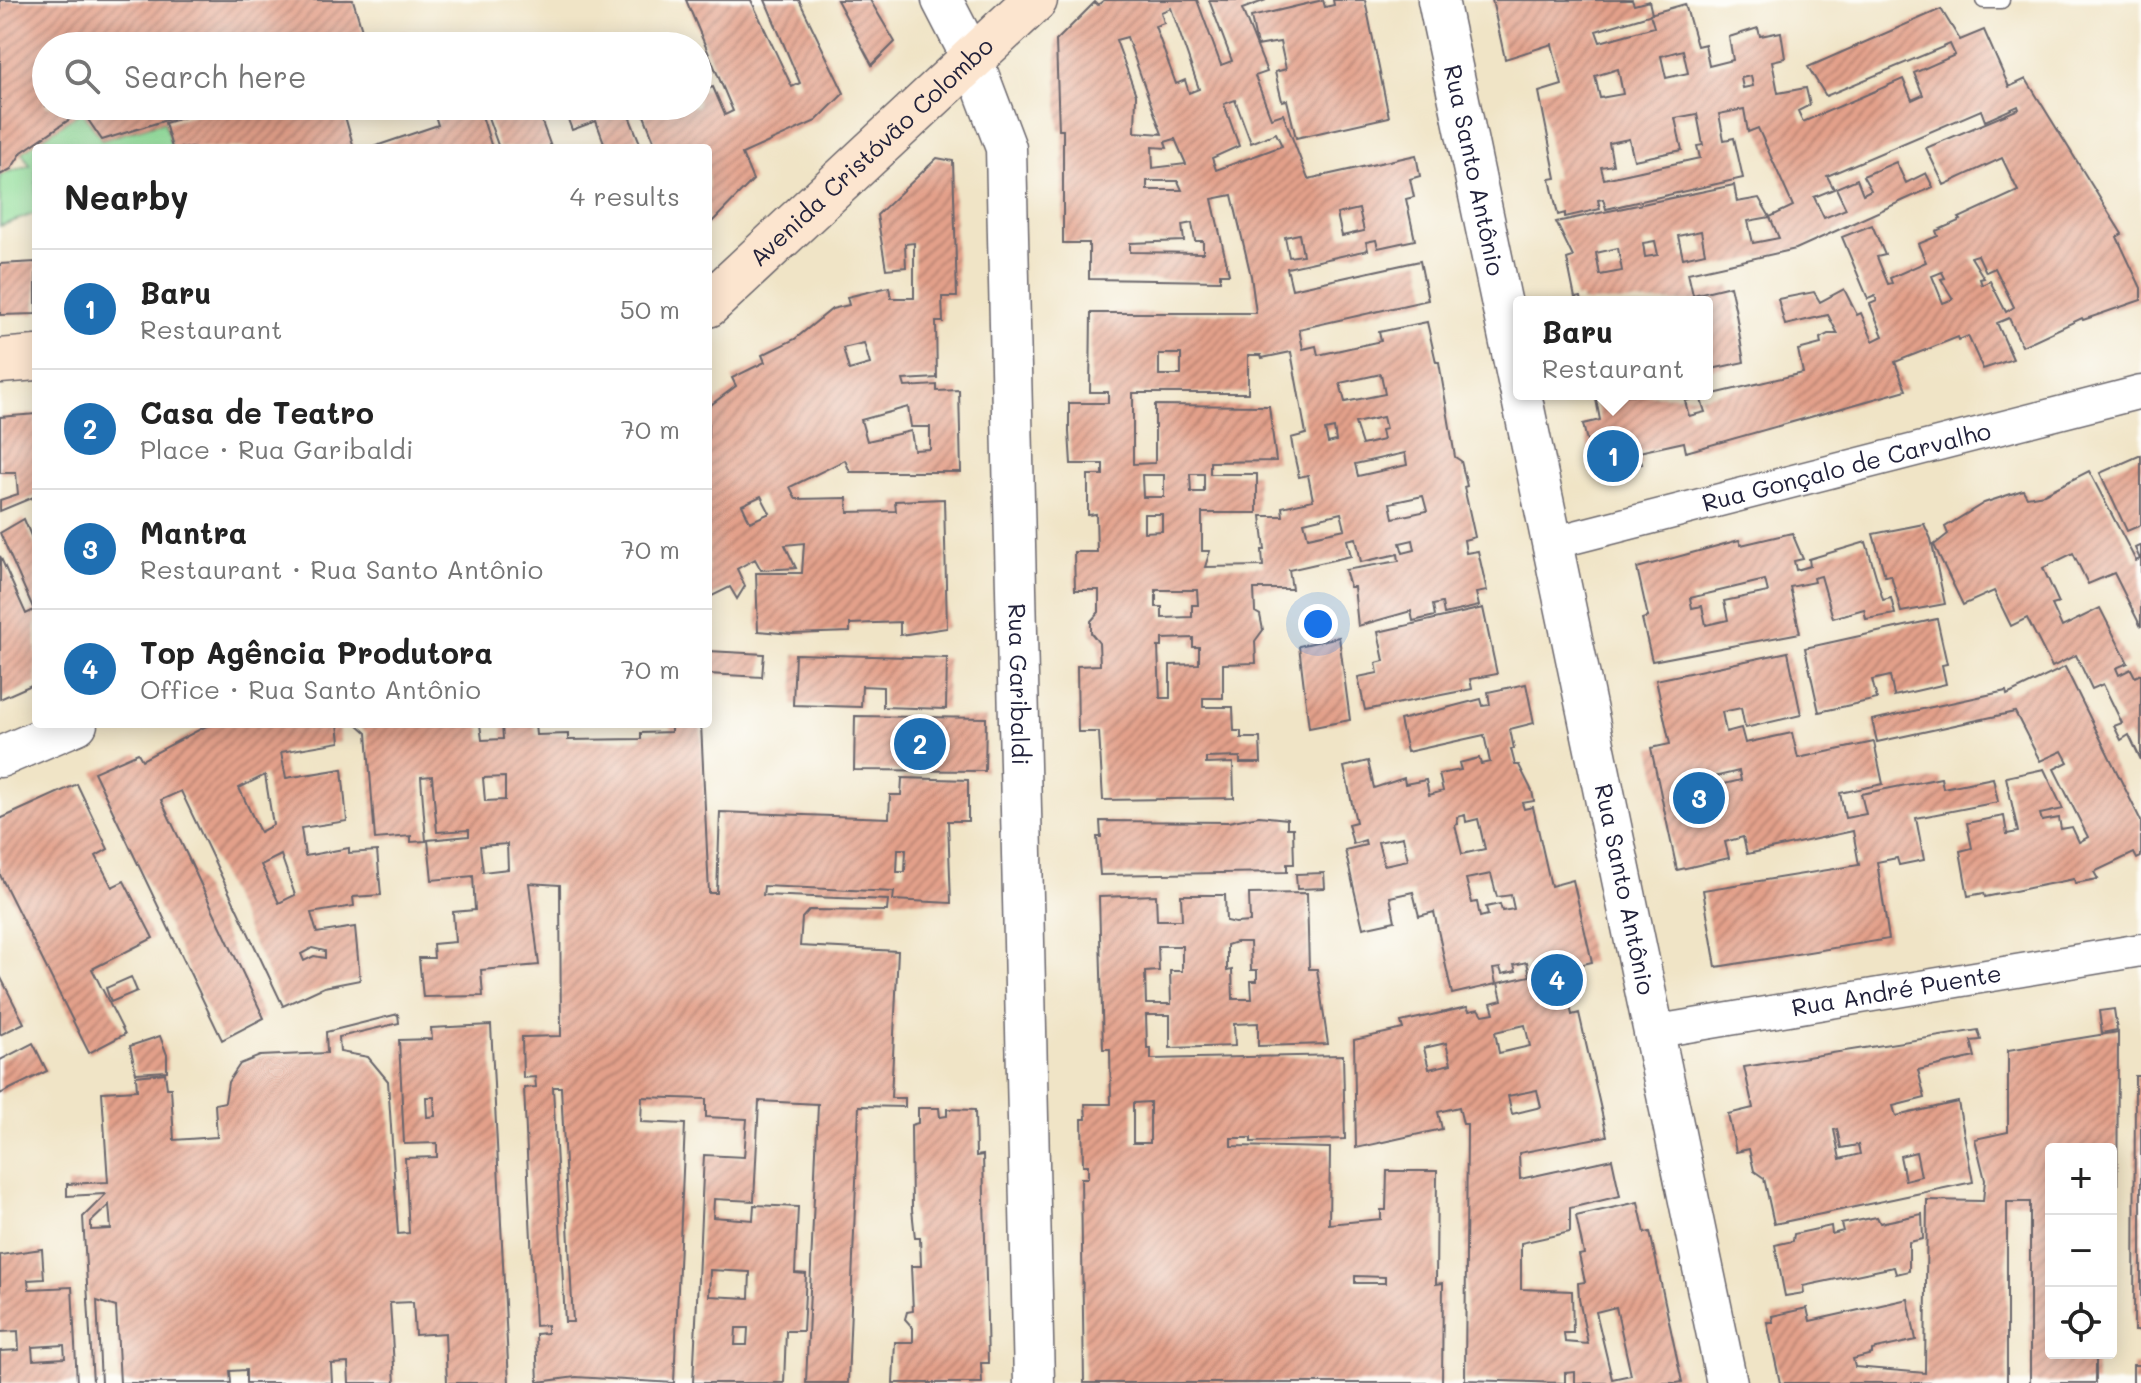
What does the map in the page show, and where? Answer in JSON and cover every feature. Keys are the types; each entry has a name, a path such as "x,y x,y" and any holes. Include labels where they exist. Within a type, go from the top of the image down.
{"main road":[{"name":"Avenida Cristóvão Colombo","path":"712,301 1035,0"},
{"path":"0,361 32,358"}],"street":[{"name":"Rua Garibaldi","path":"942,0 972,58 1006,148 1034,1383"},
{"name":"Rua Santo Antônio","path":"1438,0 1513,357"},
{"name":"Rua Gonçalo de Carvalho","path":"1552,543 2141,392"},
{"name":"Rua Santo Antônio","path":"1522,400 1727,1383"},
{"path":"0,757 68,728"},
{"name":"Rua André Puente","path":"1652,1032 2141,950"}],"lane":[{"path":"1984,0 2001,0"}],"green space":[{"path":"69,120 88,120 102,140 164,121 171,144 34,144"},
{"path":"32,145 32,214 0,226 0,175 30,165 22,152"}],"building":[{"path":"0,0 353,0 363,32 32,32 32,120 69,120 32,144 22,152 11,169 0,175"},
{"path":"686,0 751,0 792,87 800,83 765,0 799,0 844,93 816,121 742,154 753,180 712,222 712,144 655,144 646,120 712,120 713,87 725,115 733,111 712,61 712,32 700,32"},
{"path":"837,0 870,0 895,42 872,65"},
{"path":"1104,0 1197,0 1221,65 1232,61 1209,0 1266,0 1242,9 1267,72 1255,76 1271,118 1283,114 1308,179 1416,155 1420,176 1410,179 1414,197 1406,199 1415,240 1378,248 1376,240 1366,242 1368,250 1287,268 1292,289 1420,261 1428,300 1299,329 1303,349 1316,346 1318,355 1381,341 1379,332 1427,322 1436,362 1439,362 1455,457 1461,461 1467,486 1464,487 1475,537 1464,540 1466,553 1478,551 1487,591 1476,593 1479,606 1444,614 1442,603 1433,605 1435,616 1413,621 1411,611 1358,626 1354,587 1350,587 1345,570 1399,561 1398,554 1361,562 1356,538 1347,540 1351,556 1289,570 1292,589 1254,589 1255,612 1260,615 1263,630 1255,641 1256,663 1223,664 1223,698 1203,698 1203,707 1233,707 1234,731 1241,731 1241,738 1260,738 1261,763 1240,763 1240,757 1206,758 1206,764 1233,763 1234,798 1103,800 1099,732 1078,732 1077,666 1100,665 1099,643 1091,633 1091,621 1099,612 1099,590 1075,590 1074,552 1097,552 1096,514 1088,515 1088,475 1103,475 1103,464 1071,464 1069,432 1069,403 1108,403 1108,392 1090,392 1091,313 1256,313 1251,276 1232,195 1212,199 1229,274 1220,274 1220,281 1089,279 1089,243 1063,243 1063,130 1059,130 1056,41 1095,2 1098,5","holes":["1171,8 1199,89 1189,93 1185,80 1176,84 1155,26 1164,23 1161,12","1127,37 1162,134 1135,132 1136,95 1116,40","1235,100 1251,143 1276,133 1282,146 1216,170 1212,158 1239,146 1224,104","1175,139 1186,164 1153,168 1152,147 1167,148 1165,142","1147,181 1178,181 1182,190 1147,190","1359,209 1364,231 1342,236 1337,214","1192,223 1195,241 1203,241 1203,253 1130,252 1130,243 1184,241 1182,225","1299,234 1303,255 1289,257 1285,237","1291,352 1306,434 1291,438 1299,477 1308,475 1313,500 1282,507 1283,516 1261,516 1265,550 1262,550 1263,566 1205,567 1210,551 1202,551 1202,513 1257,513 1257,474 1210,474 1210,462 1276,461 1269,406 1155,405 1155,463 1133,464 1133,393 1248,393 1248,355 1261,355 1262,358","1159,354 1181,354 1181,375 1159,375","1381,374 1385,394 1345,402 1340,383","1383,417 1386,429 1381,430 1383,440 1362,445 1355,423","1334,428 1336,441 1328,443 1325,430","1405,453 1407,465 1358,476 1355,464","1190,474 1204,474 1204,492 1191,492","1142,475 1164,475 1164,497 1143,497","1423,496 1427,511 1393,518 1390,503","1341,513 1345,529 1308,537 1304,522","1144,514 1162,514 1162,531 1144,532","1413,540 1415,550 1403,553 1400,543","1156,590 1197,590 1198,605 1192,605 1192,617 1162,618 1162,607 1156,607","1193,638 1193,647 1199,647 1199,664 1170,665 1170,698 1160,698 1158,647 1162,647 1162,639"]},
{"path":"1323,0 1325,7 1334,5 1333,0 1365,0 1389,117 1296,138 1287,100 1282,101 1275,72 1286,69 1280,42 1257,46 1251,17"},
{"path":"1492,0 1632,0 1634,5 1649,1 1652,13 1685,4 1697,46 1705,44 1709,66 1733,60 1729,37 1758,28 1760,36 1781,32 1785,58 1772,61 1778,93 1806,88 1810,105 1798,111 1803,122 1903,79 1912,100 1923,95 1914,73 1955,55 1950,44 1826,96 1808,67 1941,9 1960,40 1984,30 2009,87 2026,79 2122,234 2117,237 2141,288 2141,300 2082,318 2022,346 2009,318 1997,323 2013,359 1983,369 1968,336 1959,340 1958,337 1895,362 1906,390 1686,452 1684,442 1639,452 1642,464 1595,477 1583,424 1600,420 1596,400 1689,400 1685,401 1689,416 1705,412 1701,400 1713,400 1713,394 1803,373 1798,350 1821,344 1820,338 1828,334 1838,334 1828,315 1785,325 1778,299 1814,292 1820,302 1844,289 1857,315 1861,313 1873,341 1883,336 1870,304 1877,301 1875,296 1868,299 1842,237 1872,225 1885,255 1877,257 1888,284 1892,283 1890,278 1926,262 1918,244 1938,236 1936,231 1961,220 1959,218 2018,191 2002,158 1944,185 1926,148 2019,109 2018,106 1985,121 1981,110 1827,176 1834,189 1814,197 1824,218 1846,209 1836,188 1857,179 1863,194 1871,190 1863,176 1896,162 1906,183 1926,173 1933,187 1796,249 1688,273 1693,295 1730,286 1744,362 1713,369 1713,296 1575,296 1567,259 1573,257 1556,222 1734,185 1737,202 1759,198 1770,217 1793,206 1758,128 1748,132 1744,109 1719,114 1724,140 1734,138 1743,178 1606,209 1603,199 1598,200 1600,209 1565,217 1565,213 1558,215 1550,179 1556,178 1539,92 1562,85 1552,44 1505,59","holes":["1650,15 1654,27 1600,42 1596,31","1683,50 1688,73 1666,78 1661,56","1618,69 1623,94 1600,98 1595,76","1751,76 1753,86 1743,88 1741,78","1697,114 1703,145 1697,146 1700,158 1604,179 1601,167 1613,165 1609,143 1629,139 1634,160 1682,150 1675,118","1770,217 1779,238 1753,243 1748,221","1701,231 1705,253 1683,258 1678,236","1655,241 1658,255 1645,257 1643,243","1618,248 1622,271 1600,275 1596,253","1978,255 1986,272 1995,268 2014,307 2006,312 1990,281 1982,285 1980,279 1984,278 1971,257","1942,272 1945,278 1941,279 1953,299 1943,303 1932,276"]},
{"path":"88,120 166,120 102,140"},
{"path":"175,120 346,120 353,144 171,144 165,123"},
{"path":"436,120 483,120 491,144 382,144 438,125"},
{"path":"489,120 541,120 550,144 498,144"},
{"path":"568,120 631,120 640,144 605,144 596,121 572,130"},
{"path":"937,158 953,161 957,297 942,297 943,322 936,322 937,378 903,380 905,387 937,385 937,391 959,390 961,472 850,472 845,460 790,487 796,499 847,498 848,512 896,511 895,501 944,499 947,628 900,635 900,622 850,624 850,632 792,634 758,631 756,573 802,573 804,543 785,545 796,568 761,570 755,559 737,569 745,586 737,599 730,587 712,596 712,404 736,386 732,378 765,362 762,355 795,339 832,309 849,305 847,297 889,287 891,298 914,298 914,243 905,244 906,267 886,269 877,215","holes":["864,343 870,364 849,370 843,348","908,407 911,427 930,427 930,449 914,450 911,431 867,441 861,420","761,496 770,513 750,522 742,505"]},
{"path":"32,262 32,314 0,315 0,264"},
{"path":"32,414 32,498 0,511 0,500 18,494 16,473 0,473 0,417"},
{"path":"2141,455 2141,525 2127,531 2100,473"},
{"path":"2089,471 2136,561 2140,559 2135,548 2141,545 2141,627 2114,573 2088,584 2073,553 2043,568 2059,603 2052,605 2062,627 2100,608 2128,663 2116,668 2119,675 2131,669 2135,677 2141,674 2141,760 2129,735 2121,740 2114,726 2122,723 2103,684 2092,689 2076,655 2052,667 2027,618 2011,626 1994,591 1963,605 1934,545 1948,534 1945,527 1984,503 2023,490 2027,497 2044,494"},
{"path":"24,519 32,538 32,605 0,533"},
{"path":"1924,524 1931,539 1945,604 1901,612 1891,575 1885,576 1873,534"},
{"path":"1792,533 1803,559 1794,561 1796,570 1810,566 1809,559 1866,542 1883,600 1891,598 1895,614 1866,619 1864,609 1833,618 1821,576 1813,578 1814,582 1790,587 1800,633 1652,661 1642,619 1648,617 1637,568 1739,540 1741,545","holes":["1765,580 1768,592 1724,601 1728,620 1706,625 1702,606 1692,608 1690,598"]},
{"path":"0,556 26,614 32,611 32,685 0,699"},
{"path":"1483,608 1497,674 1470,679 1472,689 1365,710 1358,677 1378,673 1376,663 1384,661 1378,632"},
{"path":"1937,619 1947,664 1942,665 1946,684 1894,696 1890,676 1872,680 1877,699 1819,712 1805,648"},
{"path":"1339,637 1350,720 1309,728 1299,646"},
{"path":"712,651 764,654 762,677 712,674"},
{"path":"1788,652 1801,715 1745,728 1741,708 1722,712 1726,732 1741,728 1745,743 1792,733 1798,758 1874,742 1883,784 1840,793 1845,818 1866,814 1861,794 1941,778 1943,788 1993,778 1998,802 1916,818 1924,860 1899,865 1897,858 1877,862 1889,939 1716,967 1703,890 1859,865 1853,831 1747,854 1743,837 1725,842 1729,858 1677,870 1651,748 1670,744 1656,680","holes":["1739,771 1741,780 1716,786 1714,777"]},
{"path":"795,654 947,658 946,709 883,707 883,687 862,686 861,707 793,705"},
{"path":"2065,667 2141,821 2141,857 2137,859 2134,853 2094,872 2098,879 2075,883 2074,879 1985,897 1984,893 1968,896 1960,851 1972,848 1967,823 2004,816 2007,834 2018,832 2006,777 2044,769 2063,809 2040,814 2042,821 2059,818 2061,829 2072,827 2079,842 2088,837 2054,769 2068,762 2062,751 2040,761 2015,712 1877,742 1872,720 2006,691 2007,695"},
{"path":"1526,684 1534,723 1510,729 1514,749 1511,749 1515,765 1519,765 1532,791 1534,801 1522,803 1524,809 1533,807 1551,886 1573,880 1592,962 1562,969 1572,1015 1579,1013 1607,1136 1519,1153 1520,1179 1612,1159 1620,1196 1570,1208 1570,1232 1521,1243 1521,1289 1572,1291 1573,1333 1564,1333 1565,1342 1588,1344 1579,1299 1578,1283 1585,1282 1579,1255 1584,1254 1576,1216 1638,1202 1645,1233 1650,1232 1682,1382 1575,1383 1575,1372 1565,1373 1565,1383 1465,1380 1467,1124 1463,1124 1459,1107 1438,1112 1442,1129 1356,1148 1354,1040 1403,1029 1401,1022 1467,1007 1469,1011 1479,1009 1483,1015 1494,1013 1491,1003 1502,1000 1498,983 1530,976 1527,962 1514,965 1516,971 1502,974 1500,968 1493,969 1496,984 1452,994 1434,912 1419,916 1413,892 1390,897 1395,921 1363,928 1345,850 1366,845 1365,840 1353,844 1348,824 1356,822 1344,767 1368,761 1374,788 1404,778 1405,784 1426,780 1429,795 1443,791 1439,774 1461,770 1459,763 1479,758 1481,764 1490,762 1484,735 1407,752 1400,720 1481,699 1483,706 1490,705 1488,692","holes":["1465,815 1466,822 1478,819 1485,849 1462,854 1455,825 1458,824 1457,817","1403,837 1408,860 1384,865 1378,842","1491,874 1497,897 1511,895 1514,909 1502,911 1500,904 1486,907 1488,915 1480,917 1477,902 1472,903 1466,879","1525,1025 1530,1046 1499,1053 1495,1032","1446,1043 1451,1064 1429,1069 1424,1048","1537,1090 1541,1107 1512,1114 1508,1096","1616,1307 1631,1375 1612,1379 1596,1312"]},
{"path":"855,716 986,718 985,771 854,770"},
{"path":"202,728 338,728 340,742 281,752 286,778 342,769 347,821 301,828 305,856 349,848 349,853 377,851 381,895 353,897 354,906 311,913 317,933 355,927 360,980 324,987 283,1006 181,791 161,800 264,1018 222,1040 94,772 138,753 142,760","holes":["265,775 273,825 260,832 239,788","281,855 295,895 279,903 261,865","312,948 325,951 325,958 314,956 304,961 301,954"]},
{"path":"361,728 480,728 482,740 503,739 502,728 535,728 536,735 568,734 568,740 641,739 641,733 671,732 671,728 701,728 709,893 717,893 720,812 889,818 890,795 901,795 902,778 968,780 968,821 948,821 951,903 893,900 894,892 764,886 763,895 888,900 887,911 809,910 802,918 800,946 898,951 891,1098 905,1098 905,1107 859,1106 848,1383 806,1383 818,1104 759,1101 754,1201 714,1199 713,1217 753,1220 754,1205 798,1207 795,1273 806,1274 803,1331 786,1331 784,1383 693,1383 704,1155 744,1157 747,1119 706,1117 706,1099 642,1097 641,1122 685,1124 674,1383 576,1377 538,1382 536,1334 547,1333 547,1325 535,1326 524,1088 536,1087 535,1077 523,1078 522,1037 561,1036 560,885 529,883 539,965 481,970 483,996 423,997 419,958 434,958 433,944 455,942 453,912 475,910 473,876 432,880 428,840 469,836 469,830 437,832 432,776 421,777 426,841 411,842 411,836 375,839 367,733","holes":["505,777 505,800 485,801 483,778","507,844 508,869 483,872 480,846","898,849 906,849 905,872 897,872","553,1087 561,1087 573,1322 565,1322","710,1270 750,1272 749,1298 709,1296","736,1328 748,1328 747,1345 735,1345"]},
{"path":"77,784 108,849 96,856 112,887 124,881 153,938 92,969 125,1034 89,1053 0,875 0,819"},
{"path":"1259,816 1287,819 1287,828 1293,828 1294,864 1287,864 1287,872 1100,875 1097,837 1101,837 1100,821 1228,822"},
{"path":"1324,873 1325,888 1297,889 1296,874"},
{"path":"1307,893 1309,969 1317,969 1328,1044 1258,1046 1258,1023 1234,1024 1235,1046 1170,1048 1170,1015 1146,1015 1147,1048 1151,1048 1151,1059 1343,1055 1345,1139 1251,1142 1251,1138 1231,1138 1231,1146 1330,1148 1329,1224 1381,1219 1381,1210 1386,1210 1387,1171 1437,1171 1436,1284 1443,1283 1442,1383 1084,1383 1081,1178 1088,1178 1088,1165 1083,1165 1082,1119 1086,1119 1085,1104 1111,1104 1110,1049 1103,1049 1099,897 1156,895 1157,920 1182,920 1181,895 1225,895 1226,921 1235,923 1250,922 1249,894","holes":["1250,942 1251,970 1257,970 1257,981 1251,981 1252,999 1233,999 1232,970 1227,971 1227,945","1158,946 1182,946 1182,971 1170,971 1171,1004 1146,1004 1145,972 1159,971","1150,1102 1150,1143 1133,1143 1133,1103","1355,1276 1385,1277 1385,1283 1355,1283"]},
{"path":"0,976 24,1023 0,1035"},
{"path":"131,977 137,991 111,1002 106,988"},
{"path":"2114,1009 2117,1030 2102,1033 2099,1011"},
{"path":"398,1014 399,1023 339,1037 340,1052 368,1057 388,1081 398,1234 409,1233 405,1158 437,1157 437,1143 404,1144 399,1040 432,1039 431,1028 491,1025 509,1383 447,1383 445,1333 415,1335 413,1302 390,1303 395,1383 349,1383 348,1363 331,1364 332,1383 246,1383 246,1370 230,1371 231,1383 120,1383 116,1307 97,1301 101,1383 93,1383 83,1217 106,1194 67,1196 67,1184 108,1182 102,1092 137,1090 136,1076 165,1073 167,1088 171,1088 174,1140 217,1137 215,1104 225,1102 228,1082 240,1064 260,1056 327,1053 326,1032","holes":["426,1097 434,1097 435,1116 427,1117","109,1205 111,1229 91,1230 91,1222"]},
{"path":"1978,1030 1981,1040 1971,1041 1975,1057 1918,1070 1925,1098 1893,1106 1896,1116 1958,1102 1973,1182 1774,1224 1764,1178 1754,1171 1749,1149 1736,1152 1728,1114 1753,1108 1744,1067","holes":["1837,1129 1841,1148 1858,1145 1860,1154 1840,1159 1834,1130","1916,1152 1921,1176 1905,1180 1900,1156"]},
{"path":"2118,1032 2117,1250 2117,1143 2045,1143 2045,1359 2096,1359 2096,1383 2030,1383 2030,1202 2007,1202 2007,1383 1780,1383 1767,1322 1773,1322 1772,1316 1807,1308 1810,1321 1908,1299 1916,1340 1872,1350 1872,1354 1853,1359 1855,1367 1925,1373 1927,1200 1983,1201 1985,1180 1975,1139 2008,1132 2008,1050"},
{"path":"160,1036 167,1055 167,1071 136,1073 130,1046"},
{"path":"33,1043 47,1071 0,1094 0,1060"},
{"path":"2135,1076 2141,1076 2141,1331 2134,1331"},
{"path":"918,1108 939,1108 940,1117 947,1116 947,1109 975,1110 976,1156 983,1155 988,1363 981,1363 982,1383 893,1383 895,1342 913,1342 913,1328 905,1319 907,1312 913,1311 911,1266 921,1266 920,1238 915,1238 912,1209 911,1125 918,1123"},
{"path":"1922,1214 1923,1239 1909,1242 1909,1271 1896,1274 1894,1267 1803,1286 1804,1293 1785,1296 1775,1245 1793,1241 1794,1234 1831,1226 1832,1234 1843,1231 1841,1224 1877,1217 1880,1223"},
{"path":"42,1249 44,1279 28,1280 29,1289 72,1287 77,1383 0,1383 0,1351 19,1350 18,1331 0,1332 0,1255","holes":["64,1345 65,1358 33,1360 32,1347"]},
{"path":"2133,1365 2141,1365 2141,1383 2133,1383"}],"place":[{"name":"Baru","path":"1613,456"},
{"name":"Casa de Teatro","path":"920,744"},
{"name":"Mantra","path":"1699,798"},
{"name":"Top Agência Produtora","path":"1557,980"}]}
